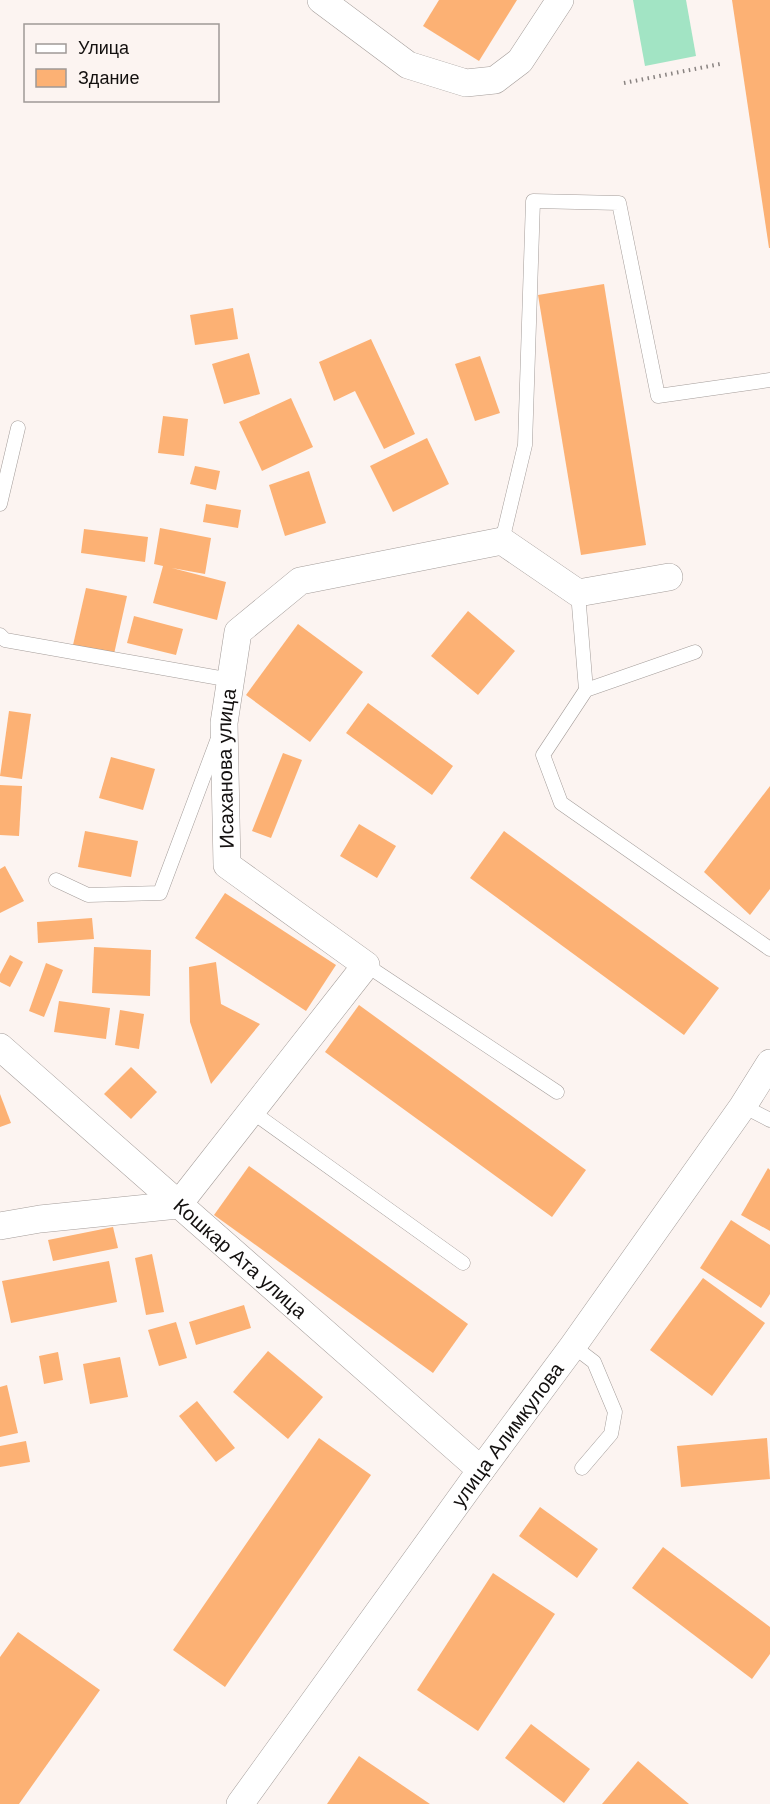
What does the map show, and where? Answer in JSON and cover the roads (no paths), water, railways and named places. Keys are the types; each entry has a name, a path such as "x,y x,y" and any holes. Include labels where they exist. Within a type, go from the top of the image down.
{"street":[{"path":"321,0 408,65 466,82 495,80 520,61 560,0"},
{"path":"502,541 578,593 669,578"},
{"name":"Исаханова улица","path":"366,965 227,865 224,723 238,632 300,581 502,541"},
{"path":"0,1226 40,1219 178,1205 366,965"},
{"name":"Кошкар Ата улица","path":"0,1047 481,1470"},
{"name":"улица Алимкулова","path":"240,1804 573,1346 743,1106 770,1063"}],"lane":[{"path":"502,541 525,445 533,201 619,203 658,396 770,380"},
{"path":"0,504 18,428"},
{"path":"578,593 586,690"},
{"path":"0,635 5,640 231,680"},
{"path":"695,652 586,690 543,754 561,803 770,949"},
{"path":"56,880 88,895 160,893 224,723"},
{"path":"366,965 556,1092"},
{"path":"743,1106 770,1120"},
{"path":"251,1111 463,1263"},
{"path":"573,1346 594,1362 615,1412 610,1434 582,1468"}]}
